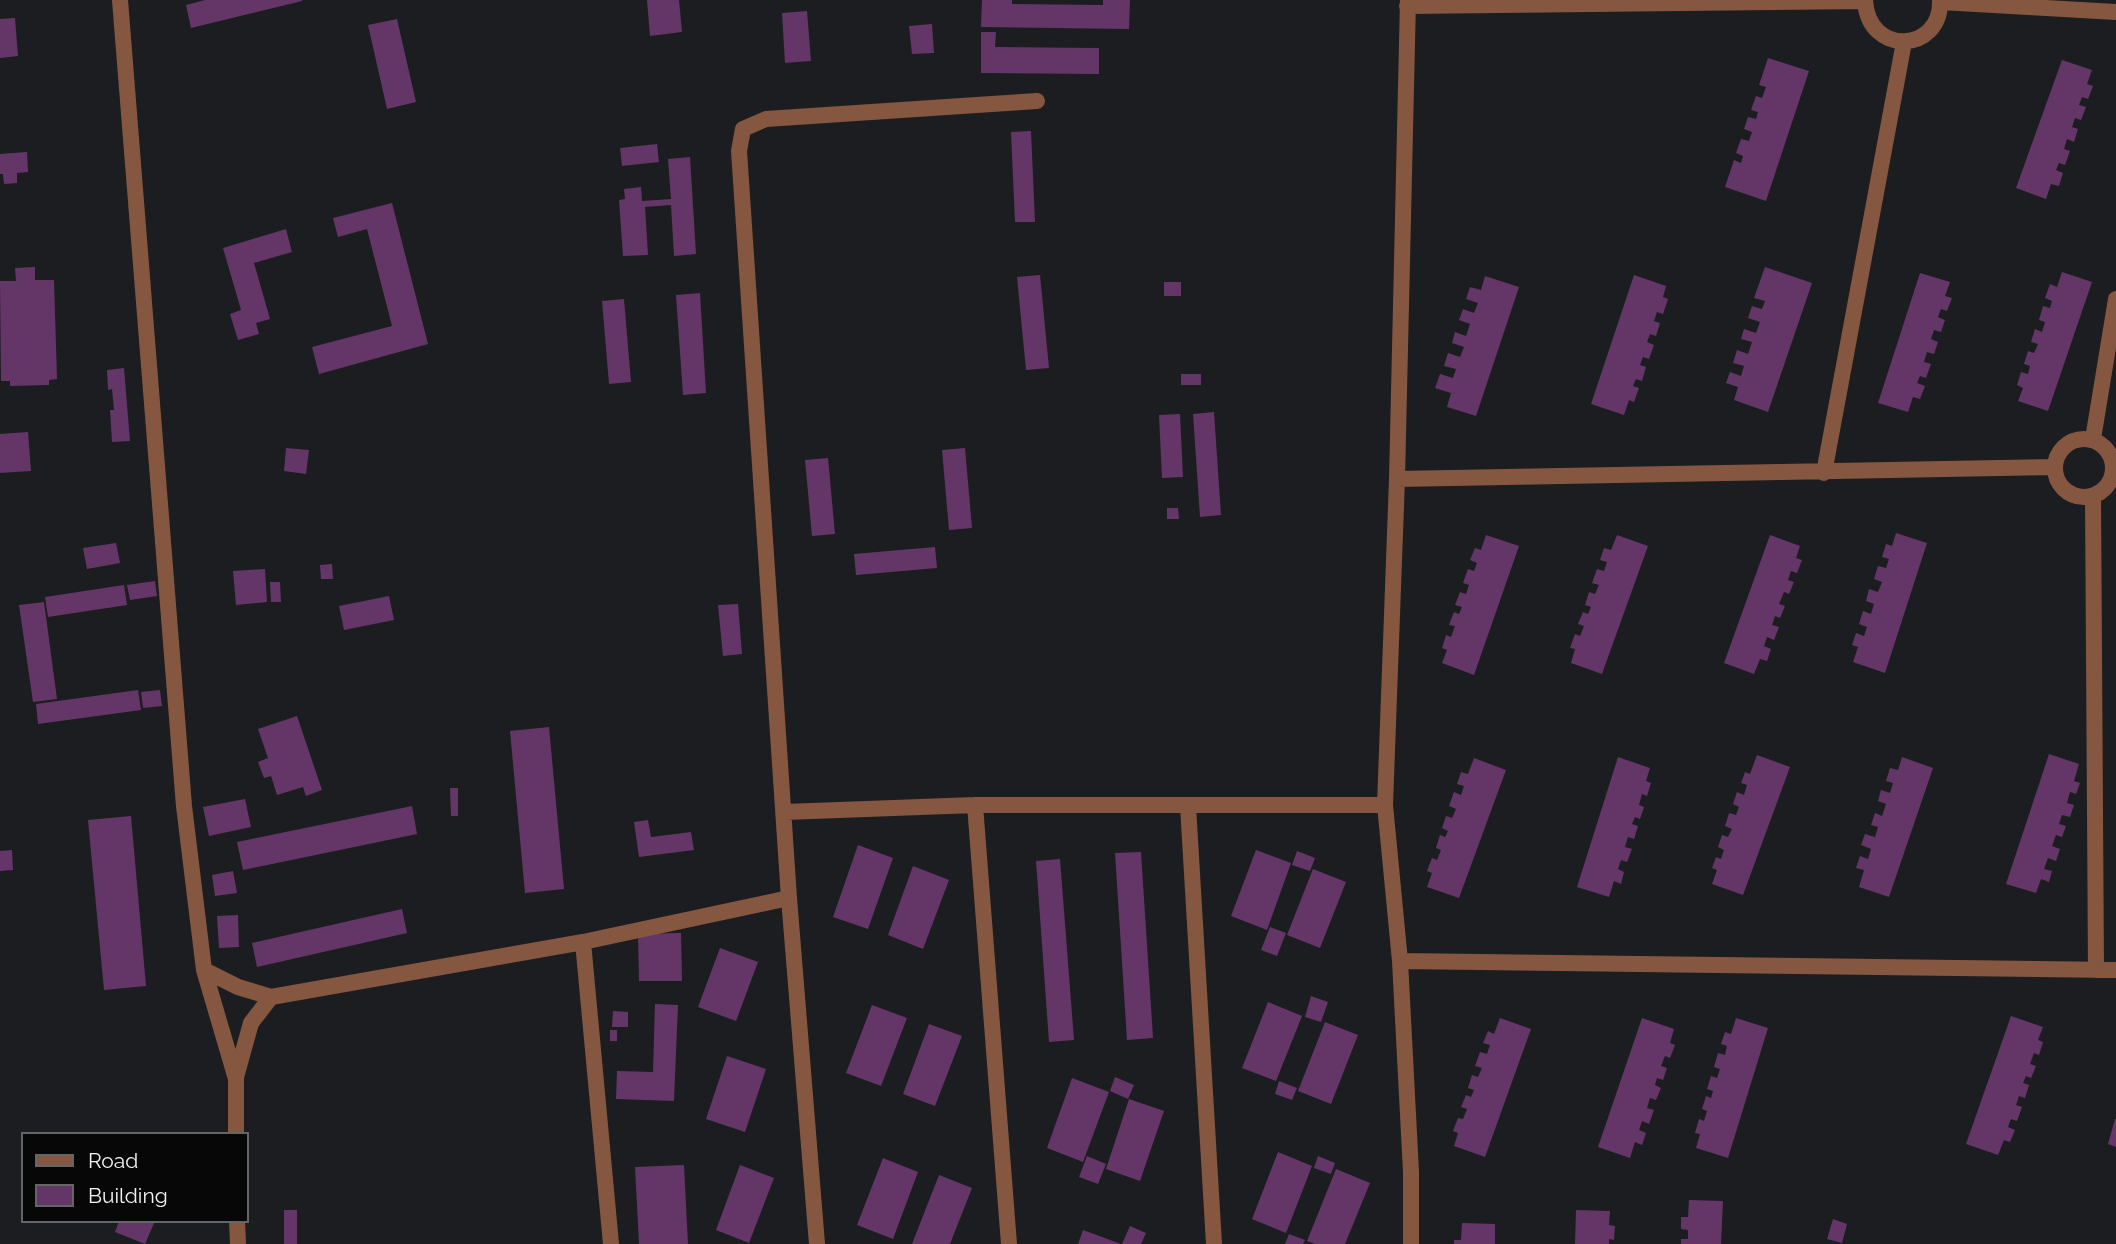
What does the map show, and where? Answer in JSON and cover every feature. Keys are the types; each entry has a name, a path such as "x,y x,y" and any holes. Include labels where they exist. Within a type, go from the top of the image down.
{"street":[{"path":"120,0 184,806 204,970 236,1079"},
{"path":"1411,1244 1411,1172 1399,961 1385,805 1408,3 1864,1 1867,17 1875,31 1889,40 1905,42 1919,38 1931,30 1938,17 1940,1 2116,12"},
{"path":"1824,473 1905,42"},
{"path":"817,1244 789,898 738,150 743,129 766,119 1037,101"},
{"path":"2093,439 2116,299"},
{"path":"2075,439 2093,439 2108,450 2114,468 2108,485 2093,496 2074,496 2060,485 2054,467 2060,450 2075,439"},
{"path":"1396,479 2054,467"},
{"path":"2093,496 2096,970"},
{"path":"785,812 975,806 1385,805"},
{"path":"975,806 1009,1244"},
{"path":"1188,806 1214,1244"},
{"path":"204,970 238,986 271,997 583,942 789,898"},
{"path":"583,942 611,1244"},
{"path":"1399,961 2116,970"},
{"path":"236,1132 236,1079 251,1024 271,997"},
{"path":"237,1223 238,1244"}],"building":[{"path":"205,0 302,1 191,28 186,5"},
{"path":"647,0 679,0 682,32 650,36"},
{"path":"982,0 1012,0 1012,4 1103,5 1103,0 1130,0 1129,29 981,27"},
{"path":"807,11 811,61 785,63 782,13"},
{"path":"15,18 18,56 0,58 0,19"},
{"path":"397,19 416,102 387,109 368,25"},
{"path":"932,24 934,53 912,54 909,26"},
{"path":"981,32 996,32 995,47 1099,48 1099,74 981,73"},
{"path":"1768,58 1809,71 1766,201 1725,187 1734,160 1741,163 1743,156 1736,153 1741,139 1749,141 1752,132 1744,129 1748,117 1756,119 1758,112 1751,110 1756,96 1762,98 1766,87 1759,85"},
{"path":"2062,60 2092,70 2087,84 2093,86 2088,99 2082,97 2079,105 2086,107 2081,120 2075,118 2072,127 2078,129 2074,142 2067,139 2064,149 2070,151 2065,165 2059,163 2056,170 2063,173 2059,186 2051,184 2046,199 2016,188"},
{"path":"1031,131 1035,222 1015,222 1011,132"},
{"path":"657,144 659,162 622,166 620,148"},
{"path":"27,152 28,172 17,173 17,183 4,184 3,174 0,174 0,154"},
{"path":"690,157 696,254 674,256 671,205 645,207 648,255 623,256 619,200 625,199 624,189 641,187 642,201 671,199 668,159"},
{"path":"392,203 428,344 319,374 312,347 392,326 367,229 338,237 333,218"},
{"path":"286,229 292,252 254,263 270,319 256,323 259,334 238,340 230,314 241,310 223,248"},
{"path":"35,267 35,280 54,280 57,379 49,380 49,385 10,386 10,381 1,381 0,281 16,281 15,268"},
{"path":"1765,267 1812,283 1768,412 1734,400 1738,387 1726,383 1730,372 1741,376 1744,366 1733,363 1737,350 1748,354 1752,342 1741,339 1744,329 1756,333 1760,322 1748,318 1752,306 1762,309 1765,301 1754,298"},
{"path":"2062,272 2092,282 2048,411 2018,401 2023,388 2017,385 2021,372 2028,374 2030,366 2024,364 2028,351 2034,353 2038,344 2031,342 2035,329 2042,332 2045,322 2039,320 2043,306 2050,308 2052,301 2045,298 2050,284 2057,287"},
{"path":"1920,273 1950,282 1945,296 1952,298 1947,311 1941,309 1938,317 1945,320 1941,332 1934,330 1931,339 1938,342 1934,354 1927,352 1924,362 1931,364 1926,378 1920,376 1917,383 1925,386 1920,399 1913,397 1908,412 1878,403"},
{"path":"1040,275 1049,368 1026,370 1017,277"},
{"path":"1634,275 1666,286 1663,297 1668,299 1663,314 1657,312 1654,321 1660,323 1656,336 1650,334 1647,342 1654,345 1649,359 1643,357 1640,365 1646,367 1642,381 1636,379 1633,386 1639,388 1634,402 1629,400 1624,415 1591,404"},
{"path":"1485,276 1519,287 1476,416 1447,407 1451,393 1435,388 1440,374 1453,378 1456,369 1444,366 1448,353 1460,357 1464,347 1452,343 1455,332 1466,336 1470,324 1459,320 1463,309 1474,313 1478,303 1466,299 1470,287 1481,290"},
{"path":"1164,282 1181,282 1181,296 1164,296"},
{"path":"700,293 706,393 683,395 676,295"},
{"path":"624,299 631,382 609,384 602,301"},
{"path":"124,368 130,441 112,442 110,410 114,410 112,389 108,390 107,370"},
{"path":"1181,374 1201,374 1201,385 1181,385"},
{"path":"1214,412 1221,515 1200,517 1193,414"},
{"path":"1180,414 1183,477 1162,478 1159,415"},
{"path":"28,432 31,471 0,473 0,434"},
{"path":"286,448 309,450 306,474 284,471"},
{"path":"965,448 972,528 949,530 942,450"},
{"path":"828,458 835,534 812,536 805,460"},
{"path":"1167,508 1178,508 1179,519 1167,519"},
{"path":"1896,533 1927,543 1885,673 1853,662 1858,647 1852,645 1856,633 1864,636 1867,627 1859,624 1863,611 1871,614 1874,604 1866,601 1869,589 1878,592 1882,582 1874,579 1878,566 1886,568 1889,559 1882,557 1886,544 1892,546"},
{"path":"1486,535 1519,546 1474,675 1442,663 1447,650 1442,648 1446,635 1451,637 1455,626 1449,625 1454,612 1459,614 1462,607 1455,605 1460,592 1466,594 1469,585 1463,583 1468,569 1474,571 1477,563 1470,560 1475,548 1481,550"},
{"path":"1617,535 1648,546 1602,674 1571,663 1575,649 1570,648 1575,634 1580,636 1584,626 1578,624 1583,612 1588,614 1591,607 1585,605 1589,592 1595,594 1599,585 1592,583 1597,569 1604,571 1607,562 1600,560 1604,548 1611,550"},
{"path":"1770,535 1800,546 1796,558 1802,560 1797,573 1791,571 1788,580 1794,582 1789,594 1784,592 1779,604 1785,606 1780,618 1775,616 1772,625 1779,627 1774,640 1767,637 1764,646 1771,649 1767,661 1760,659 1754,674 1724,663"},
{"path":"116,543 120,563 87,569 83,548"},
{"path":"935,547 937,568 856,575 854,554"},
{"path":"332,564 333,579 321,579 320,565"},
{"path":"265,569 267,602 236,605 233,571"},
{"path":"155,581 157,596 130,600 127,585"},
{"path":"270,582 280,582 281,602 271,602"},
{"path":"124,585 127,605 48,617 45,597"},
{"path":"389,596 394,620 344,630 339,606"},
{"path":"44,602 57,699 33,702 19,605"},
{"path":"738,604 742,654 723,656 718,605"},
{"path":"138,690 141,710 38,724 36,704"},
{"path":"160,690 162,706 143,708 141,692"},
{"path":"297,716 322,790 306,796 303,787 277,795 271,776 264,778 258,762 268,758 258,729"},
{"path":"549,727 564,889 525,893 510,731"},
{"path":"2049,754 2079,764 2074,781 2080,783 2076,794 2070,792 2067,803 2074,805 2070,817 2062,815 2059,824 2066,826 2062,837 2056,835 2052,846 2060,849 2056,861 2048,858 2044,869 2052,871 2049,882 2041,879 2036,893 2006,884"},
{"path":"1757,755 1790,767 1743,895 1712,884 1717,870 1712,868 1716,857 1721,859 1724,850 1718,847 1722,835 1728,837 1732,829 1725,826 1729,813 1736,815 1739,807 1733,804 1737,792 1744,795 1747,785 1741,783 1745,772 1750,774"},
{"path":"1618,757 1650,768 1646,781 1651,783 1647,796 1642,794 1639,805 1644,807 1640,819 1635,817 1632,824 1638,826 1634,839 1628,837 1625,847 1632,849 1627,862 1621,860 1618,869 1624,872 1621,884 1614,881 1609,897 1577,887"},
{"path":"1902,757 1933,768 1889,897 1859,887 1864,870 1856,868 1860,856 1868,859 1871,849 1861,845 1865,834 1875,837 1878,827 1871,825 1875,813 1882,816 1886,804 1878,801 1881,790 1890,793 1893,783 1886,781 1890,768 1898,770"},
{"path":"1474,758 1506,770 1459,898 1427,887 1432,873 1427,871 1432,858 1437,860 1441,850 1436,848 1440,835 1445,837 1448,831 1442,828 1446,816 1452,818 1456,809 1449,806 1454,792 1461,795 1464,786 1457,784 1461,772 1468,774"},
{"path":"450,788 458,788 458,816 451,816"},
{"path":"245,799 251,827 209,836 203,807"},
{"path":"412,806 417,834 243,870 237,842"},
{"path":"131,816 146,986 104,990 88,820"},
{"path":"648,820 651,837 691,832 694,850 639,857 634,822"},
{"path":"858,845 893,858 868,929 833,917"},
{"path":"12,850 13,870 0,871 0,851"},
{"path":"1256,850 1291,863 1267,930 1231,916"},
{"path":"1297,851 1315,858 1310,871 1292,865"},
{"path":"1141,852 1153,1038 1127,1040 1115,853"},
{"path":"1060,859 1074,1040 1049,1042 1036,861"},
{"path":"913,866 949,880 923,949 888,935"},
{"path":"1313,869 1346,882 1320,948 1287,935"},
{"path":"233,871 237,893 215,896 212,875"},
{"path":"402,909 407,933 257,967 252,943"},
{"path":"238,915 239,947 219,948 217,916"},
{"path":"1270,927 1286,933 1277,956 1261,950"},
{"path":"681,933 682,981 639,981 638,934"},
{"path":"720,948 758,962 736,1021 698,1007"},
{"path":"1311,996 1328,1002 1321,1022 1305,1017"},
{"path":"1268,1002 1302,1016 1276,1081 1242,1068"},
{"path":"655,1004 678,1005 674,1101 616,1099 617,1071 653,1072"},
{"path":"872,1005 907,1018 881,1086 846,1073"},
{"path":"613,1011 628,1012 628,1027 612,1027"},
{"path":"2011,1016 2043,1027 2038,1040 2043,1042 2039,1055 2034,1053 2030,1064 2036,1066 2031,1078 2026,1076 2023,1083 2029,1085 2025,1098 2019,1096 2016,1105 2022,1107 2017,1121 2011,1119 2008,1127 2015,1130 2010,1142 2004,1140 1998,1155 1966,1144"},
{"path":"1500,1018 1531,1029 1485,1157 1454,1146 1458,1133 1453,1131 1458,1118 1463,1119 1467,1109 1461,1107 1466,1095 1471,1097 1474,1090 1468,1088 1472,1075 1478,1077 1482,1068 1475,1066 1480,1052 1487,1054 1490,1045 1483,1043 1488,1031 1494,1034"},
{"path":"1642,1018 1674,1029 1670,1043 1675,1045 1670,1058 1665,1056 1661,1066 1667,1068 1663,1080 1657,1078 1655,1085 1661,1088 1656,1100 1650,1098 1647,1108 1654,1110 1649,1124 1642,1121 1639,1130 1646,1133 1642,1145 1635,1142 1630,1158 1598,1147"},
{"path":"1736,1018 1768,1028 1728,1158 1696,1148 1700,1134 1695,1133 1699,1119 1704,1121 1707,1111 1702,1109 1706,1096 1711,1098 1713,1091 1707,1089 1711,1076 1717,1078 1720,1069 1714,1067 1718,1053 1725,1055 1727,1046 1721,1044 1725,1032 1731,1034"},
{"path":"1325,1022 1358,1035 1331,1104 1298,1091"},
{"path":"929,1024 962,1036 935,1106 903,1094"},
{"path":"610,1030 617,1030 617,1041 610,1041"},
{"path":"727,1056 766,1069 745,1132 706,1119"},
{"path":"1115,1077 1134,1085 1128,1099 1110,1091"},
{"path":"1072,1078 1109,1092 1083,1162 1047,1148"},
{"path":"1279,1081 1297,1088 1292,1100 1275,1094"},
{"path":"1129,1099 1164,1111 1140,1181 1106,1169"},
{"path":"2116,1119 2116,1147 2108,1144"},
{"path":"1278,1152 1312,1166 1286,1233 1252,1219"},
{"path":"1087,1156 1106,1164 1098,1184 1079,1177"},
{"path":"1318,1156 1335,1163 1331,1174 1314,1168"},
{"path":"883,1158 918,1172 893,1239 857,1225"},
{"path":"684,1165 688,1244 639,1244 635,1167"},
{"path":"740,1165 774,1178 749,1243 716,1230"},
{"path":"1336,1169 1370,1183 1345,1244 1315,1244 1307,1241"},
{"path":"939,1175 972,1188 950,1244 912,1244"},
{"path":"1689,1200 1723,1201 1721,1244 1681,1244 1681,1239 1688,1239 1688,1230 1681,1229 1681,1217 1688,1217"},
{"path":"284,1210 297,1210 297,1244 284,1244"},
{"path":"1576,1210 1610,1211 1609,1225 1615,1226 1614,1240 1609,1239 1609,1244 1575,1244"},
{"path":"1833,1219 1847,1224 1842,1243 1827,1239"},
{"path":"118,1223 154,1223 145,1244 115,1232"},
{"path":"1462,1223 1495,1224 1495,1244 1454,1244 1454,1240 1461,1240"},
{"path":"1130,1226 1146,1233 1141,1244 1122,1244"},
{"path":"1083,1230 1121,1244 1078,1244"},
{"path":"1289,1234 1305,1240 1303,1244 1285,1244"}]}
